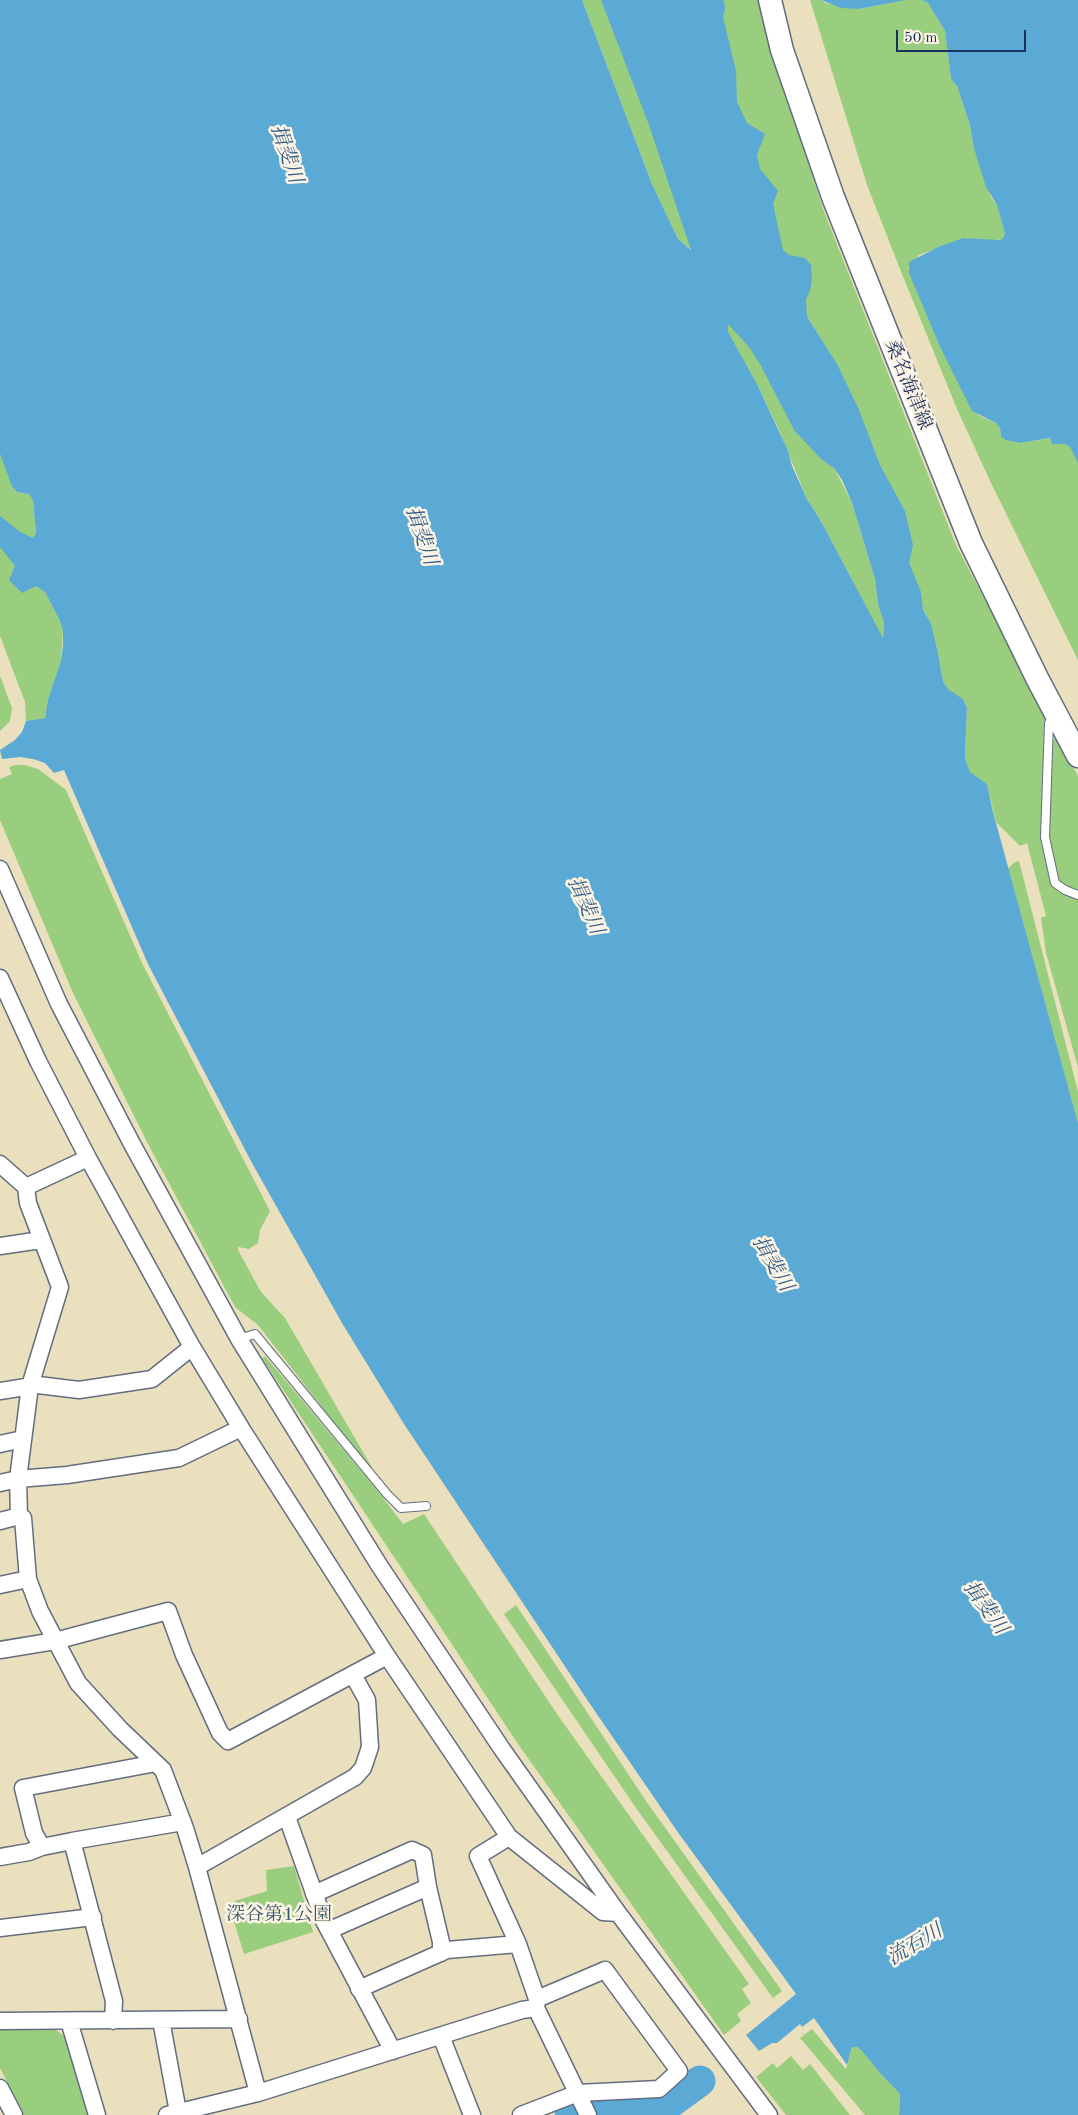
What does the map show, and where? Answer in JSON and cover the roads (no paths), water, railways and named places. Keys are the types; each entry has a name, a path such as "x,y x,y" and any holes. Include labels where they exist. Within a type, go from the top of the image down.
{"main road":[{"name":"桑名海津線","path":"770,0 782,50 832,197 971,543 1078,756"}],"street":[{"path":"0,869 59,1004 132,1144 239,1339 378,1565 502,1749 618,1913 769,2115"},
{"path":"0,978 38,1061 88,1158 192,1347 241,1428 387,1656 509,1837 603,1912 618,1913"},
{"path":"26,1187 88,1158"},
{"path":"0,1164 26,1187 28,1203 60,1287 30,1386 18,1479 19,1516 23,1518 28,1579 55,1641 78,1682 120,1729 163,1770 183,1822 197,1867 258,2093"},
{"path":"0,1246 41,1240"},
{"path":"0,1391 38,1385 80,1390 152,1379 192,1347"},
{"path":"0,1483 179,1458 241,1428"},
{"path":"0,1444 23,1439"},
{"path":"0,1521 19,1516"},
{"path":"0,1585 28,1579"},
{"path":"0,1650 55,1641 168,1611 184,1656 220,1733 228,1741 387,1656"},
{"path":"197,1867 355,1777 367,1759 370,1747 367,1700 354,1675"},
{"path":"42,1847 34,1833 23,1788 156,1763"},
{"path":"287,1817 324,1922 330,1930 393,2051"},
{"path":"0,1858 72,1841 183,1822"},
{"path":"509,1837 478,1856 518,1944 537,2004 588,2115"},
{"path":"72,1841 114,2001 113,2021"},
{"path":"314,1894 412,1850 423,1855 441,1953"},
{"path":"330,1930 428,1887"},
{"path":"0,1928 93,1917"},
{"path":"359,1988 447,1950 518,1944"},
{"path":"161,2020 173,2114 258,2093 522,2010 605,1970 679,2071 659,2089 579,2096 521,2115"},
{"path":"0,2021 239,2019"},
{"path":"69,2021 98,2115"},
{"path":"441,2036 472,2115"},
{"path":"0,2088 14,2115"}],"lane":[{"path":"1057,717 1049,723 1045,837 1055,883 1065,890 1078,895"},
{"path":"239,1339 255,1334 387,1494 402,1508 426,1506"}],"water":[{"name":"揖斐川","path":"0,0 582,0 652,184 678,239 691,250 649,125 601,0 724,0 725,9 723,17 736,71 737,102 747,123 765,134 757,155 760,169 778,191 773,204 783,250 789,255 805,258 811,265 812,278 810,291 806,299 807,317 837,364 859,410 880,465 905,511 913,545 909,563 921,592 923,610 931,623 943,682 948,689 963,699 967,708 965,759 970,772 987,784 1078,1123 1078,2115 899,2115 900,2094 857,2047 852,2047 847,2065 814,2018 802,2027 800,2024 777,2043 772,2043 759,2051 746,2035 796,1994 677,1831 588,1701 404,1424 342,1323 252,1163 148,964 64,770 54,773 45,763 33,759 20,757 2,759 0,750 15,740 22,732 26,721 45,718 48,699 61,661 63,631 45,592 36,586 22,593 9,580 15,566 0,547 0,516 20,532 33,538 36,533 33,501 29,494 17,492 12,486 0,454","holes":["728,324 749,347 760,364 794,430 822,460 834,468 842,480 852,503 875,579 878,604 884,623 883,638 822,523 807,499 792,466 788,451 758,386 728,332"]},
{"path":"821,0 905,0 859,9 841,8"},
{"path":"922,0 1078,0 1078,463 1070,447 1065,444 1052,444 1050,438 1020,443 1006,440 1001,437 1000,428 996,423 972,411 940,347 909,273 909,262 938,247 963,238 999,240 1005,234 997,205 986,187 974,149 970,125 957,86 951,79 945,31 928,3"}],"waterway":[{"name":"流石川","path":"570,2115 654,2108 670,2103 700,2081"}],"park label":[{"name":"深谷第1公園","path":"279,1915"}]}
